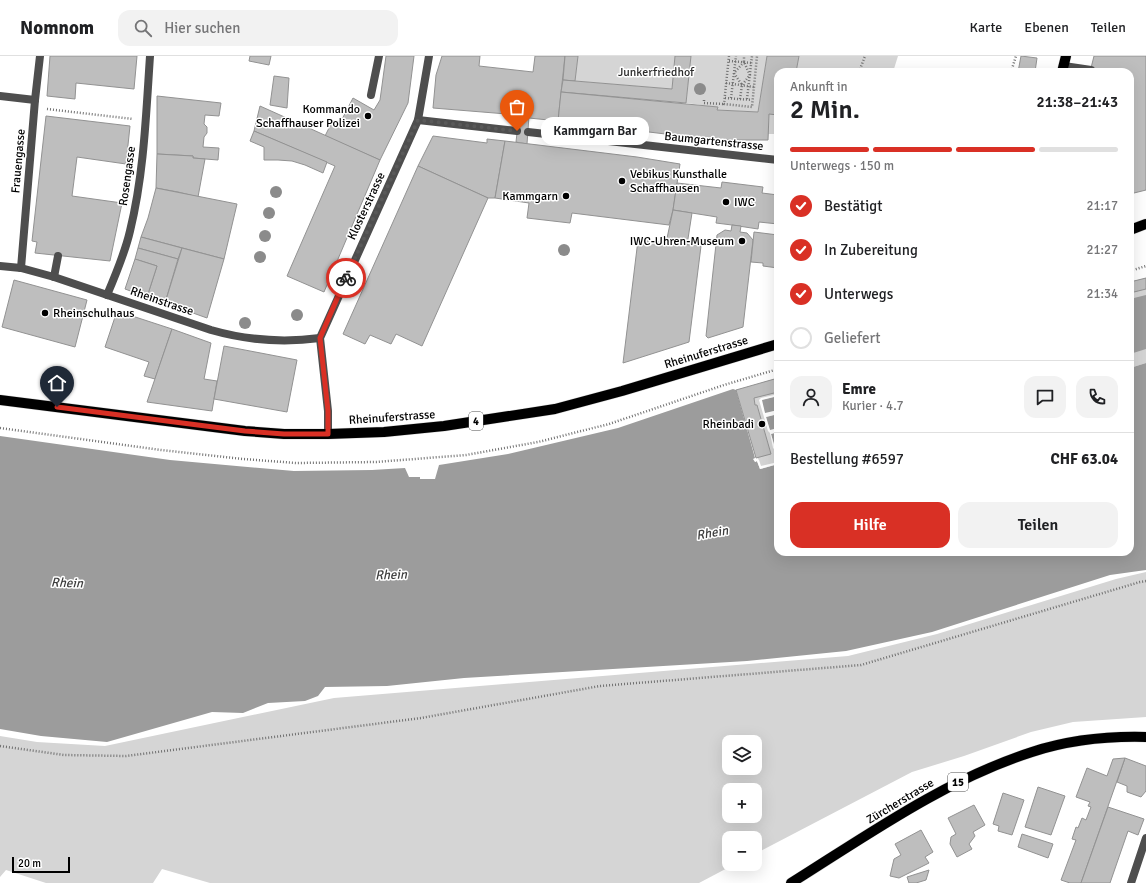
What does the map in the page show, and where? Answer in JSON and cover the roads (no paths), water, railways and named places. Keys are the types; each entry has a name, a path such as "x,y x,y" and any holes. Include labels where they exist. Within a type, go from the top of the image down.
{"main road":[{"path":"1134,228 1146,224"},
{"name":"Rheinuferstrasse","path":"0,400 245,431 284,434 384,432 444,426 555,409 622,391 774,345"},
{"name":"Zürcherstrasse","path":"791,883 938,792 984,769 1034,751 1080,741 1122,736 1146,737"}],"street":[{"name":"Rosengasse","path":"107,295 130,232 140,185 150,56"},
{"path":"371,95 379,56"},
{"name":"Klosterstrasse","path":"320,338 418,120 429,56"},
{"name":"Frauengasse","path":"20,268 39,57"},
{"path":"1064,65 1080,68"},
{"path":"0,96 35,104"},
{"path":"418,120 517,131"},
{"name":"Baumgartenstrasse","path":"528,132 774,160"},
{"path":"54,277 58,256"},
{"name":"Rheinstrasse","path":"0,266 20,268 54,277 210,330 233,336 250,339 282,340 320,338"},
{"path":"320,338 328,411 328,434"},
{"path":"1130,883 1142,862 1146,838"}],"water":[{"path":"1146,295 1146,349 1134,353 1134,298"},
{"name":"Rhein","path":"1146,363 1146,570 1110,575 932,632 846,651 747,661 464,678 387,686 325,687 318,696 305,701 268,703 243,713 212,712 107,742 41,736 0,729 0,436 170,460 294,471 405,468 409,477 435,479 439,465 508,454 618,428 733,389 736,390 756,458 755,462 757,461 760,469 774,465 774,556 1134,556 1134,367"},
{"path":"774,397 774,411 765,414 761,400"},
{"path":"774,415 774,430 770,431 766,417"},
{"path":"774,433 774,444 771,434"}],"place":[{"name":"Kommando Schaffhauser Polizei","path":"368,116"},
{"name":"Kammgarn Bar","path":"517,131"},
{"name":"Vebikus Kunsthalle Schaffhausen","path":"622,181"},
{"name":"Kammgarn","path":"566,196"},
{"name":"IWC","path":"726,202"},
{"name":"IWC-Uhren-Museum","path":"742,241"},
{"name":"Rheinschulhaus","path":"45,313"},
{"name":"Rheinbadi","path":"762,424"}],"park label":[{"name":"Junkerfriedhof","path":"656,72"}]}
